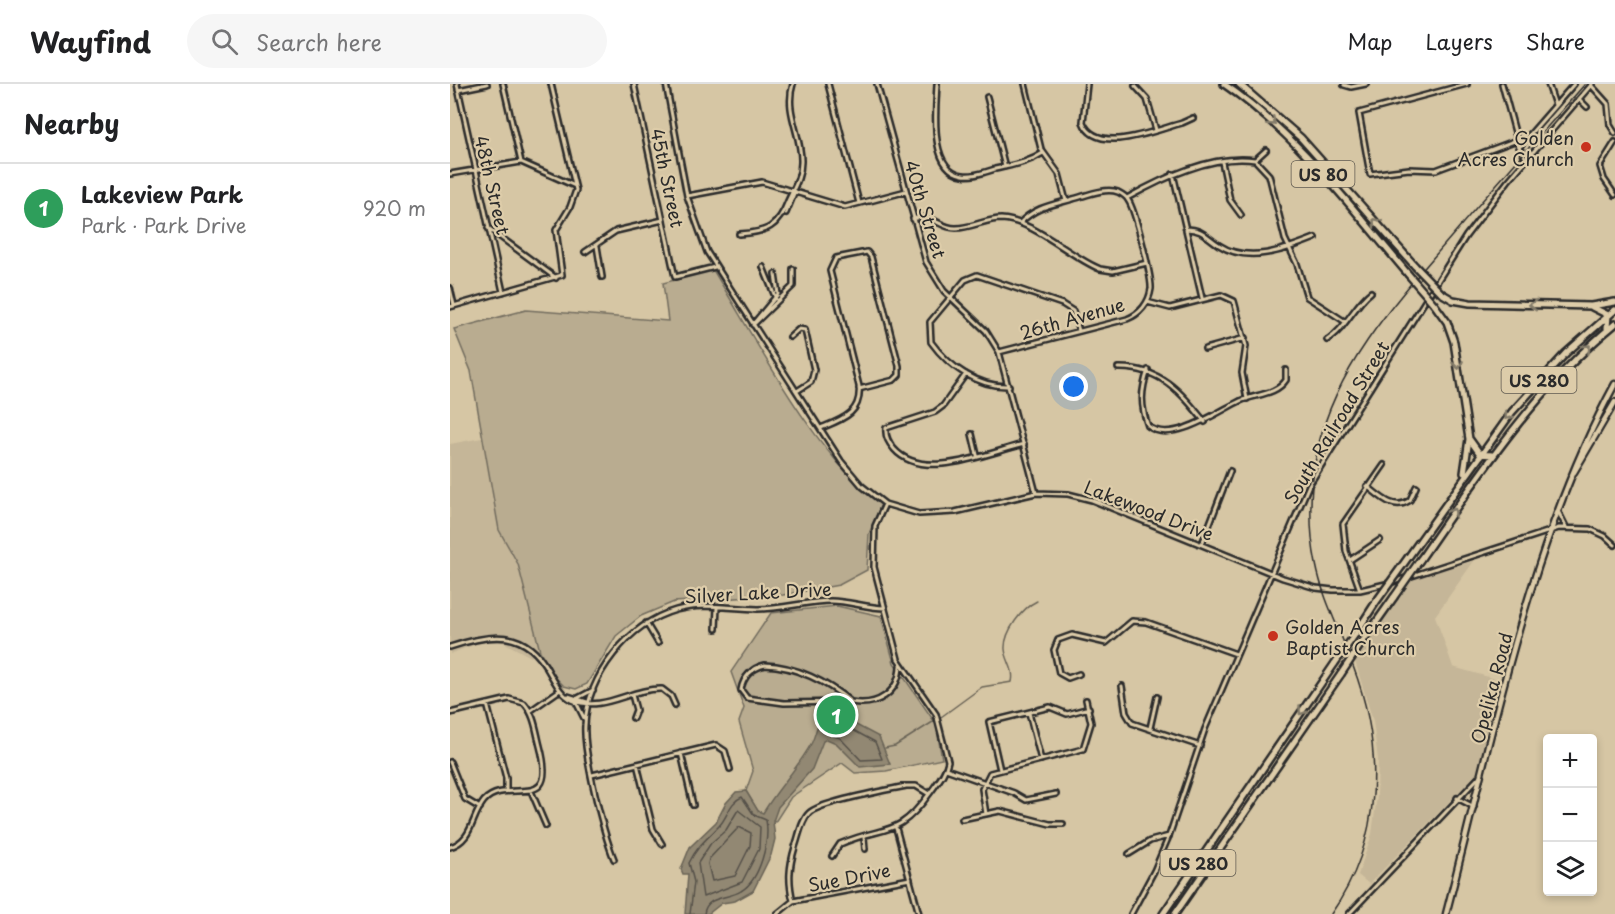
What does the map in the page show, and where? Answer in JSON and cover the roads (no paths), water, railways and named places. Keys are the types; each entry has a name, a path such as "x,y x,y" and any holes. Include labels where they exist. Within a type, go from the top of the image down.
{"highway":[{"name":"US 80","path":"1224,84 1266,116 1301,149 1439,310 1447,322 1454,342 1469,439 1480,454"},
{"name":"US 80","path":"1239,84 1301,138 1414,266 1441,293 1453,300 1470,303 1591,306 1615,302"},
{"path":"1591,306 1608,315 1609,324 1604,332"},
{"name":"US 280","path":"1163,914 1480,454 1530,390 1566,352 1615,310"},
{"path":"1480,454 1493,454 1542,393 1615,324"},
{"path":"1460,482 1467,466 1469,439"},
{"name":"US 280","path":"1175,914 1493,454"}],"main road":[{"name":"Opelika Road","path":"1446,914 1545,548 1585,443 1615,384"},
{"name":"Opelika Road","path":"1574,472 1615,402"}],"street":[{"name":"48th Street","path":"457,84 503,292"},
{"path":"458,90 487,84"},
{"path":"503,84 521,162"},
{"path":"450,288 452,306 556,279 563,272 556,230 575,197 575,186 551,84"},
{"name":"45th Street","path":"634,84 675,277 715,267"},
{"name":"Lakewood Drive","path":"666,84 687,196 698,230 715,267 849,472 885,504 907,512 933,514 1036,493 1068,494 1092,500 1272,573 1316,588 1360,590 1390,583 1566,527"},
{"path":"739,234 774,225 786,213 795,191 801,162 790,108 793,84"},
{"path":"828,84 859,203"},
{"name":"40th Street","path":"877,84 926,262 950,297 986,331 999,352 1036,493"},
{"path":"937,84 937,144 949,168 958,174 971,176 1032,160 1043,153"},
{"path":"1025,84 1043,153 1059,174 1066,201"},
{"path":"1087,84 1082,112 1083,122 1093,135 1108,140 1156,130 1192,118"},
{"path":"1344,85 1351,87 1366,84"},
{"path":"1467,84 1359,113 1370,174 1409,169 1436,170 1517,140"},
{"path":"1502,84 1519,147 1527,160"},
{"path":"1548,84 1555,106"},
{"path":"1519,147 1574,84"},
{"path":"1591,85 1608,104 1610,125 1615,133"},
{"name":"South Railroad Street","path":"1131,914 1154,871 1169,836 1200,746 1236,654 1301,501 1322,463 1456,250 1527,160 1591,85"},
{"path":"1135,86 1148,99 1156,130"},
{"path":"987,97 1005,166"},
{"path":"1579,99 1587,107"},
{"path":"1615,142 1600,166 1604,178 1615,195"},
{"path":"1255,160 1266,150"},
{"path":"1127,198 1173,174 1242,158 1255,160 1269,175 1288,247 1297,264 1307,297 1344,321"},
{"path":"450,174 521,162 575,186"},
{"path":"1222,162 1230,200 1241,215"},
{"path":"1173,174 1203,298"},
{"path":"687,196 762,182 838,207 906,191"},
{"path":"1020,224 1037,208 1107,191 1114,191 1127,198 1132,208 1147,263 1151,284 1147,302 1170,308 1203,298 1224,296 1234,301 1247,352 1242,373 1247,399"},
{"path":"913,219 923,217 958,228 995,219 1020,224 1100,269 1113,271 1147,263"},
{"path":"585,252 616,231 663,220"},
{"path":"488,228 556,279"},
{"path":"1186,229 1201,230 1220,245 1238,254 1259,254 1315,238"},
{"path":"597,244 596,250 602,278"},
{"path":"821,428 854,410 860,401 830,271 836,258 867,252 871,257 899,366 899,375 894,380 859,389"},
{"path":"764,267 776,298"},
{"path":"753,325 793,286 793,269"},
{"path":"753,325 778,294 775,274"},
{"path":"1009,386 987,384 966,374 935,348 928,336 930,322 965,280 977,275 1068,307 1076,318 1079,331"},
{"path":"1327,340 1339,331 1344,321 1371,292"},
{"name":"26th Avenue","path":"999,352 1127,319 1139,312 1147,302"},
{"path":"790,337 799,329 805,330 814,370 811,382 797,391"},
{"path":"1205,349 1245,339"},
{"path":"1118,368 1148,370 1183,396 1204,422"},
{"path":"1148,370 1141,393 1146,420 1151,428 1164,430 1204,422 1247,399 1277,390 1286,380 1287,370"},
{"path":"966,374 950,398 935,412 886,428 886,435 894,450 911,462 920,465 941,464 1024,444"},
{"path":"972,434 977,455"},
{"path":"1360,590 1344,544 1343,524 1367,486 1384,465"},
{"path":"1202,544 1230,471"},
{"path":"1367,486 1392,504 1398,505 1410,500 1416,487"},
{"path":"851,702 823,681 775,665 765,665 752,670 741,687 743,693 751,699 784,703 872,702 890,693 900,673 900,664 872,557 878,516 885,504"},
{"path":"1559,512 1561,521 1566,527 1590,529 1605,536 1615,545"},
{"path":"1537,536 1544,541 1545,548"},
{"path":"1350,560 1380,540"},
{"name":"Silver Lake Drive","path":"614,859 586,748 585,721 588,704 595,688 615,653 646,623 685,608 768,609 829,601 885,608"},
{"path":"716,629 717,607"},
{"path":"1079,674 1068,678 1059,673 1054,650 1058,640 1072,635 1106,643 1132,621 1146,622 1236,654"},
{"path":"646,623 658,643"},
{"path":"450,647 494,636 520,641 541,657 560,690 575,700 596,705 662,689 671,696 675,705"},
{"path":"832,856 840,844 896,828 907,821 946,769 948,761 946,743 936,714 900,664"},
{"path":"1122,686 1129,720 1200,746"},
{"path":"575,700 595,688"},
{"path":"530,711 560,690"},
{"path":"632,695 636,710 633,718"},
{"path":"1150,728 1158,697"},
{"path":"450,713 509,699 518,700 530,711 545,763 544,775 531,791"},
{"name":"Silver Lake Drive","path":"575,700 585,721"},
{"path":"986,814 982,800 983,783 990,773 1083,749 1091,727 1086,700"},
{"path":"488,704 506,778 506,791"},
{"path":"1000,770 989,722 1050,706 1067,714 1089,708"},
{"path":"1029,712 1041,760"},
{"path":"592,774 720,746 725,751 730,769"},
{"path":"681,753 693,805"},
{"path":"450,762 465,799 480,808"},
{"path":"637,764 653,829 662,844"},
{"path":"946,769 1014,793 1026,800 1056,794"},
{"path":"1349,914 1483,773"},
{"path":"777,914 793,901 789,882 790,866 809,814 826,805 888,790 916,786 929,794"},
{"path":"450,847 467,836 480,808 490,796 506,791 531,791"},
{"path":"531,791 546,826"},
{"path":"1458,798 1474,807"},
{"path":"962,819 1000,811 1050,824 1063,824"},
{"path":"896,828 919,914"},
{"path":"1129,854 1150,841 1169,836"},
{"path":"864,837 865,849"},
{"name":"Sue Drive","path":"793,901 910,879"}],"water":[{"path":"829,714 841,717 879,737 890,764 860,767 836,743 827,739 823,741 812,769 778,807 773,821 775,839 771,855 753,891 735,901 722,903 708,914 685,914 688,874 683,874 681,869 690,847 716,822 726,803 736,792 746,791 758,811 763,813 805,753 819,723"}],"waterway":[{"path":"941,717 982,687 1012,682 1012,673 1005,649 1007,635 1020,615 1037,601"},
{"path":"885,748 895,746 936,720"}],"railway":[{"path":"1331,914 1361,856 1369,825 1373,793 1373,761 1370,729 1363,697 1323,590 1313,550 1311,520 1313,476 1327,416 1356,358 1394,304 1585,84"}],"place":[{"name":"Golden Acres Church","path":"1586,147"},
{"name":"Golden Acres Baptist Church","path":"1273,636"},
{"name":"Lakeview Park","path":"836,715"}]}
